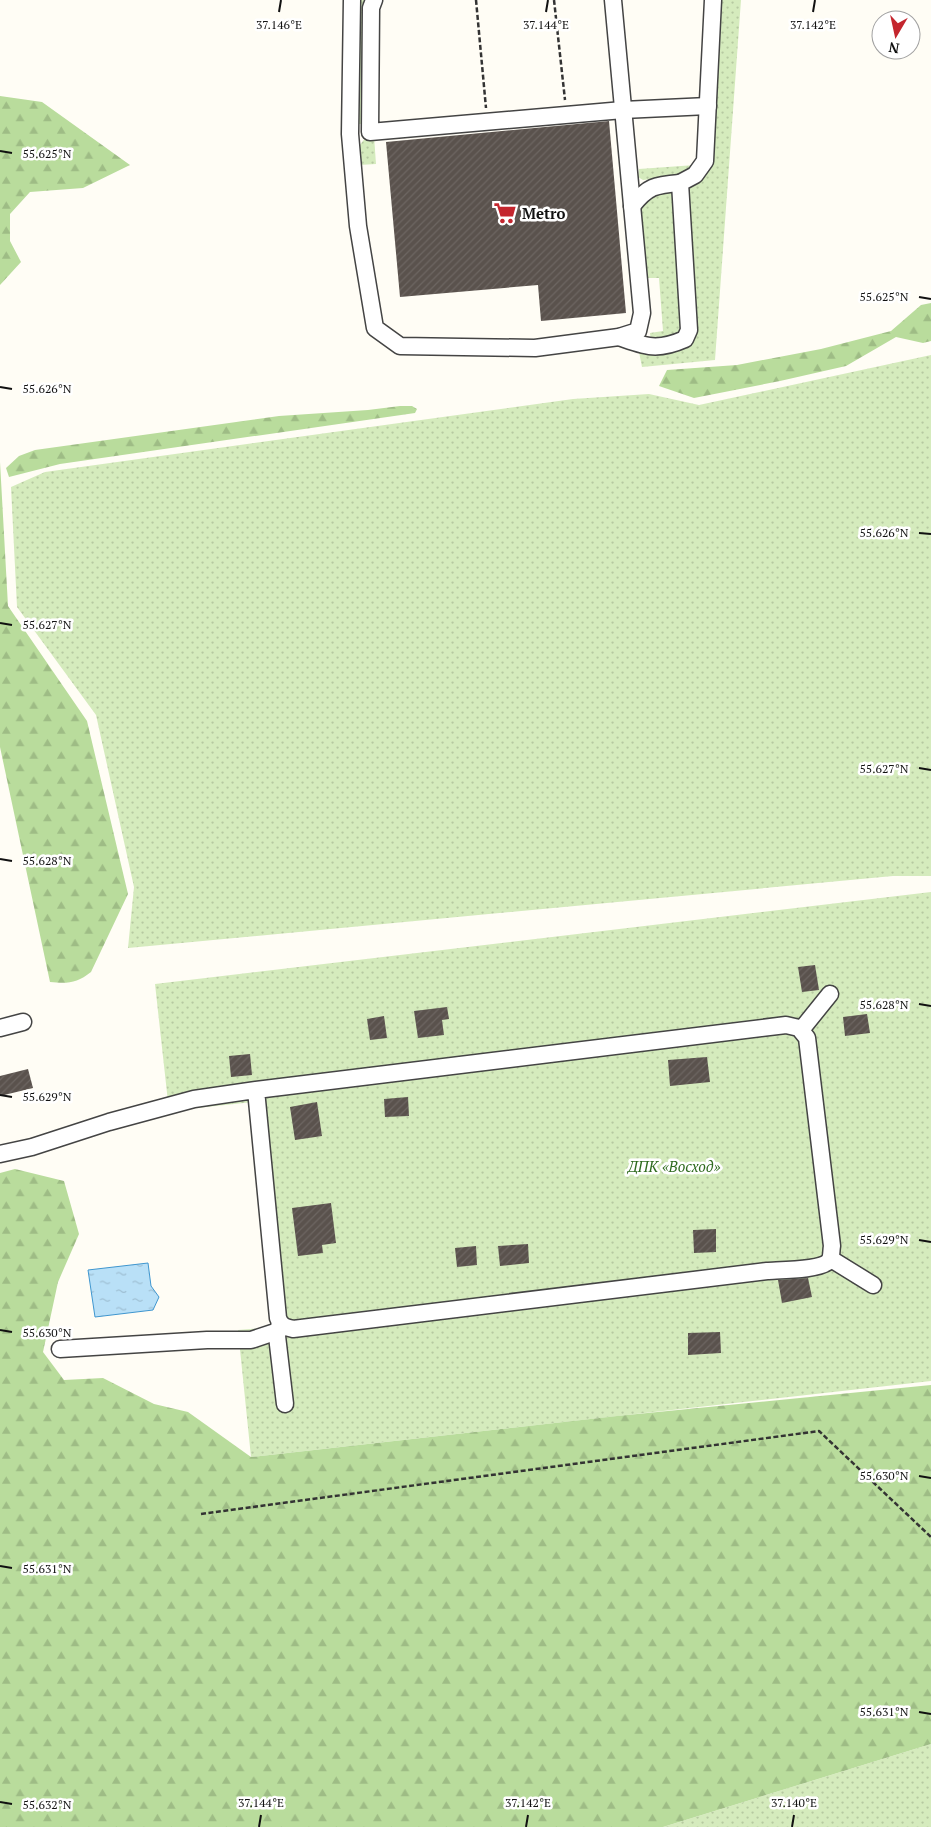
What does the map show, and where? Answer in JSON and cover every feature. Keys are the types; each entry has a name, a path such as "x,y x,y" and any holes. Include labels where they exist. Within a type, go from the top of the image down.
{"street":[{"path":"352,0 350,134 358,226 374,328 400,346 535,348 619,337 638,332 642,314 613,0"},
{"path":"370,132 371,8 374,0"},
{"path":"632,206 642,192 659,185 680,183 695,175 705,161 712,0"},
{"path":"350,134 623,110 708,106"},
{"path":"619,337 646,347 672,345 685,339 689,330 680,183"},
{"path":"801,1030 830,994"},
{"path":"0,1028 23,1022"},
{"path":"0,1154 32,1147 157,1108 194,1099 256,1090 786,1025 799,1028 807,1038 832,1246 831,1258 827,1263 816,1267 757,1272 293,1328 279,1327 251,1340 207,1340 60,1349"},
{"path":"256,1090 279,1327 277,1336 286,1404"},
{"path":"831,1258 873,1285"}],"path":[{"path":"476,0 487,122"},
{"path":"554,0 567,115"},
{"path":"201,1514 819,1431 931,1537"}],"green space":[{"path":"360,0 368,0 364,124 358,124"},
{"path":"721,0 741,0 715,360 642,367 639,352 672,350 682,347 685,201 689,189 708,172 713,158"},
{"path":"0,96 42,102 130,165 83,188 30,192 10,214 10,241 21,262 0,285"},
{"path":"367,136 374,136 376,164 359,165 359,146"},
{"path":"695,165 684,175 643,180 638,177 639,169"},
{"path":"674,191 683,332 651,342 650,333 663,331 659,278 645,278 640,215 642,206 656,192"},
{"path":"931,303 931,341 923,343 896,337 846,366 694,398 659,386 667,370 737,365 821,349 891,331 921,305"},
{"path":"931,355 931,876 893,876 128,948 134,887 96,715 17,607 11,487 45,472 573,399 649,394 699,405"},
{"path":"412,406 417,409 415,413 60,464 9,477 6,468 19,456 35,450 279,416"},
{"path":"0,462 8,606 87,721 128,894 91,972 77,981 67,983 50,982 0,747"},
{"name":"ДПК «Восход»","path":"931,892 931,1381 251,1457 238,1330 275,1327 253,1102 169,1111 155,984"},
{"path":"15,1169 64,1181 79,1234 58,1282 43,1352 64,1380 103,1378 154,1404 188,1412 251,1457 617,1416 931,1385 931,1744 663,1827 0,1827 0,1173"},
{"path":"931,1744 931,1827 663,1827"}],"water":[{"path":"148,1263 151,1286 159,1297 153,1310 95,1317 88,1270"}],"building":[{"name":"Metro","path":"609,121 626,313 541,321 538,285 400,297 386,142"},
{"path":"815,965 819,990 802,992 798,967"},
{"path":"447,1007 449,1019 442,1020 444,1035 418,1038 414,1011"},
{"path":"867,1014 870,1033 845,1036 843,1017"},
{"path":"384,1016 387,1038 370,1040 367,1019"},
{"path":"250,1054 252,1075 231,1077 229,1056"},
{"path":"707,1057 710,1082 670,1086 668,1060"},
{"path":"28,1069 33,1088 0,1096 0,1076"},
{"path":"408,1097 409,1116 385,1117 384,1099"},
{"path":"317,1102 322,1136 295,1140 290,1107"},
{"path":"331,1203 336,1243 322,1245 323,1253 298,1256 292,1208"},
{"path":"716,1229 716,1252 694,1253 693,1230"},
{"path":"528,1244 529,1263 500,1266 498,1246"},
{"path":"476,1246 477,1265 457,1267 455,1248"},
{"path":"808,1278 812,1297 782,1303 778,1280"},
{"path":"720,1332 721,1353 688,1355 688,1333"}],"place":[{"name":"Metro","path":"505,213"}]}
